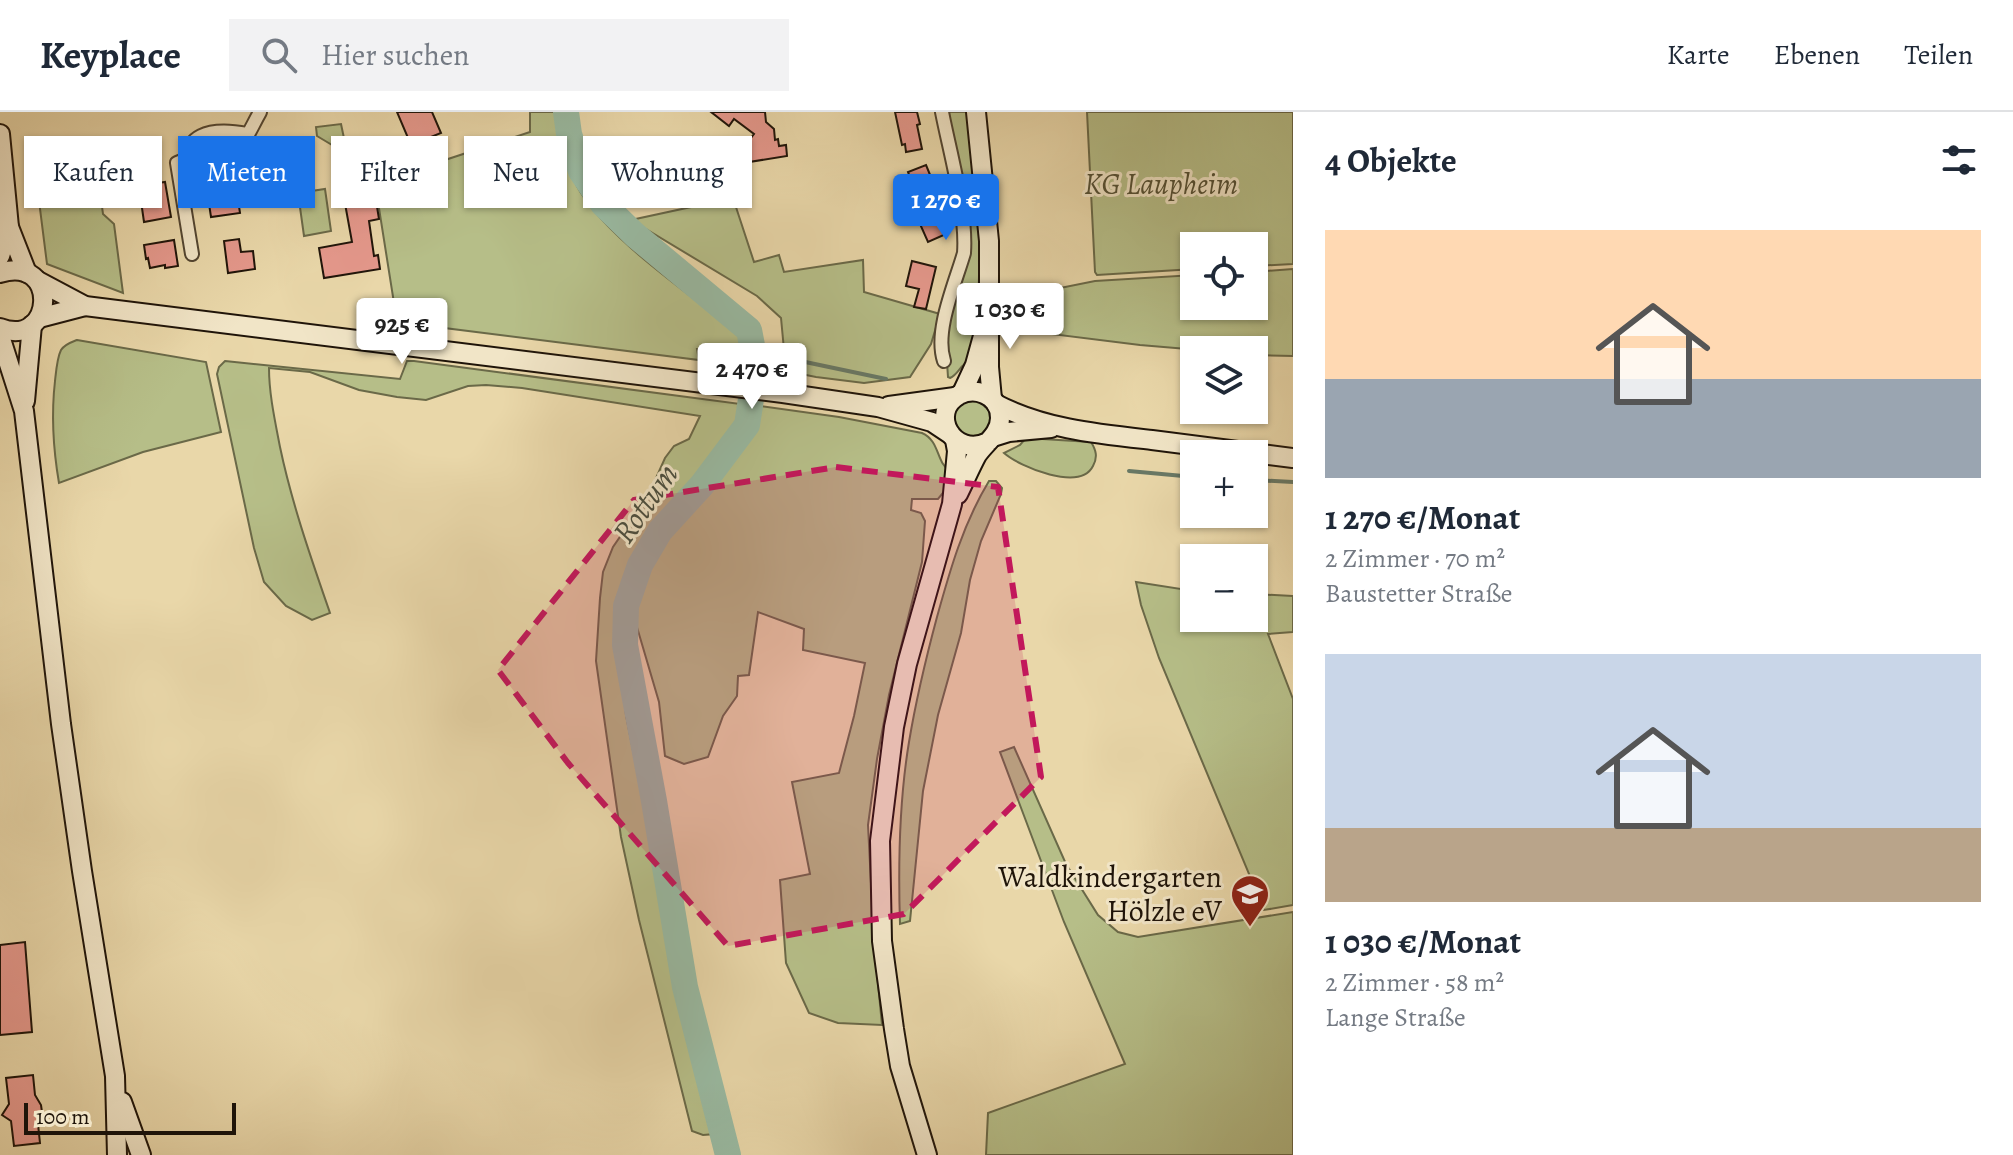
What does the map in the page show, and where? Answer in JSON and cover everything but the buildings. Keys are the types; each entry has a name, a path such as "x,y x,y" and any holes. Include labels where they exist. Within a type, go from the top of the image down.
{"street":[{"path":"200,136 232,131 247,134 260,112"},
{"path":"942,112 965,243 942,326 941,353 944,361"},
{"path":"952,504 976,457 1000,424 989,380 989,241 976,112"},
{"path":"0,134 9,227 44,296 44,304 35,322 24,411"},
{"path":"184,208 192,254"},
{"path":"0,256 9,227"},
{"path":"0,273 10,270 32,277 85,306 878,407 932,422 963,444 972,446 1009,432 1058,427"},
{"path":"0,328 24,330 35,322 85,306"},
{"path":"927,1155 900,1066 894,1029 882,941 880,841 894,727 907,664 952,504 957,451 945,419 946,411 959,395 975,365 989,306"},
{"path":"0,336 24,411 65,753 115,1076 141,1155"},
{"path":"878,407 971,391 979,392 1024,416 1058,427 1293,458"},
{"path":"115,1076 117,1155"}],"highlighted area":[{"path":"836,467 998,487 1041,777 904,914 728,946 568,763 498,670 634,500"}],"green space":[{"path":"530,112 559,112 563,136 518,136 530,132"},
{"path":"948,112 970,112 978,206 979,268 970,361 950,378 945,332 965,263"},
{"name":"KG Laupheim","path":"1087,112 1293,112 1293,264 1268,265 1268,232 1180,232 1180,270 1097,275"},
{"path":"341,124 344,136 331,136 331,144 317,136 316,127"},
{"path":"464,154 464,208 567,208 567,158 573,178 583,195 583,208 593,208 646,261 738,332 746,373 716,372 710,349 697,349 699,360 397,322 379,208 448,208 448,159"},
{"path":"325,189 331,231 304,236 300,208 315,208 315,190"},
{"path":"40,208 102,208 103,214 114,224 123,293 47,264"},
{"path":"687,208 736,208 754,262 779,255 784,272 863,260 864,292 940,314 931,344 910,377 864,383 786,371 781,318 757,296 631,220"},
{"path":"1293,269 1293,356 1268,355 1268,336 1180,336 1180,348 1027,331 1030,294 1095,281 1180,276 1180,320 1268,320 1268,271"},
{"path":"77,340 206,362 221,432 143,452 59,483 53,419 56,369 61,350"},
{"path":"225,361 400,379 407,361 414,361 748,405 738,424 707,461 630,569 618,624 626,715 693,1050 715,1134 703,1135 692,1131 621,837 596,661 603,572 613,547 648,496 665,458 674,446 689,439 700,416 486,385 468,386 426,400 397,397 359,390 310,372 269,368 285,468 302,531 330,613 312,620 286,606 264,582 217,374"},
{"path":"976,399 990,412 989,427 979,438 961,436 951,415 957,404"},
{"path":"761,406 922,433 932,441 949,470 947,488 938,499 912,499 911,510 921,513 925,521 922,562 889,695 868,825 882,1025 838,1023 809,1013 786,963 780,880 810,874 792,782 839,773 865,663 803,650 804,629 758,612 749,675 738,676 737,696 723,716 708,757 684,764 665,756 659,702 634,617 638,590 658,545 741,450 757,423"},
{"path":"1026,438 1091,442 1096,454 1095,463 1086,473 1076,477 1036,470 1004,453 1020,445"},
{"path":"989,481 996,481 1002,488 1001,494 981,541 970,580 961,633 938,715 923,791 910,921 900,924 901,810 915,711 952,565"},
{"path":"1136,582 1180,589 1180,632 1268,632 1268,595 1293,596 1293,632 1268,634 1293,699 1293,905 1264,910 1159,658"},
{"path":"1014,747 1066,864 1098,915 1118,932 1138,937 1293,912 1293,1155 986,1155 988,1113 1125,1064 1064,922 1000,752"}],"waterway":[{"name":"Rottum","path":"566,112 569,134 581,171 603,204 635,235 749,330 756,366 747,425 702,485 660,531 640,565 626,606 625,645 685,987 728,1155"},
{"path":"753,351 886,379"},
{"path":"1129,471 1180,476"},
{"path":"1268,481 1293,482"}],"place":[{"name":"Waldkindergarten Hölzle eV","path":"1250,928"}]}
